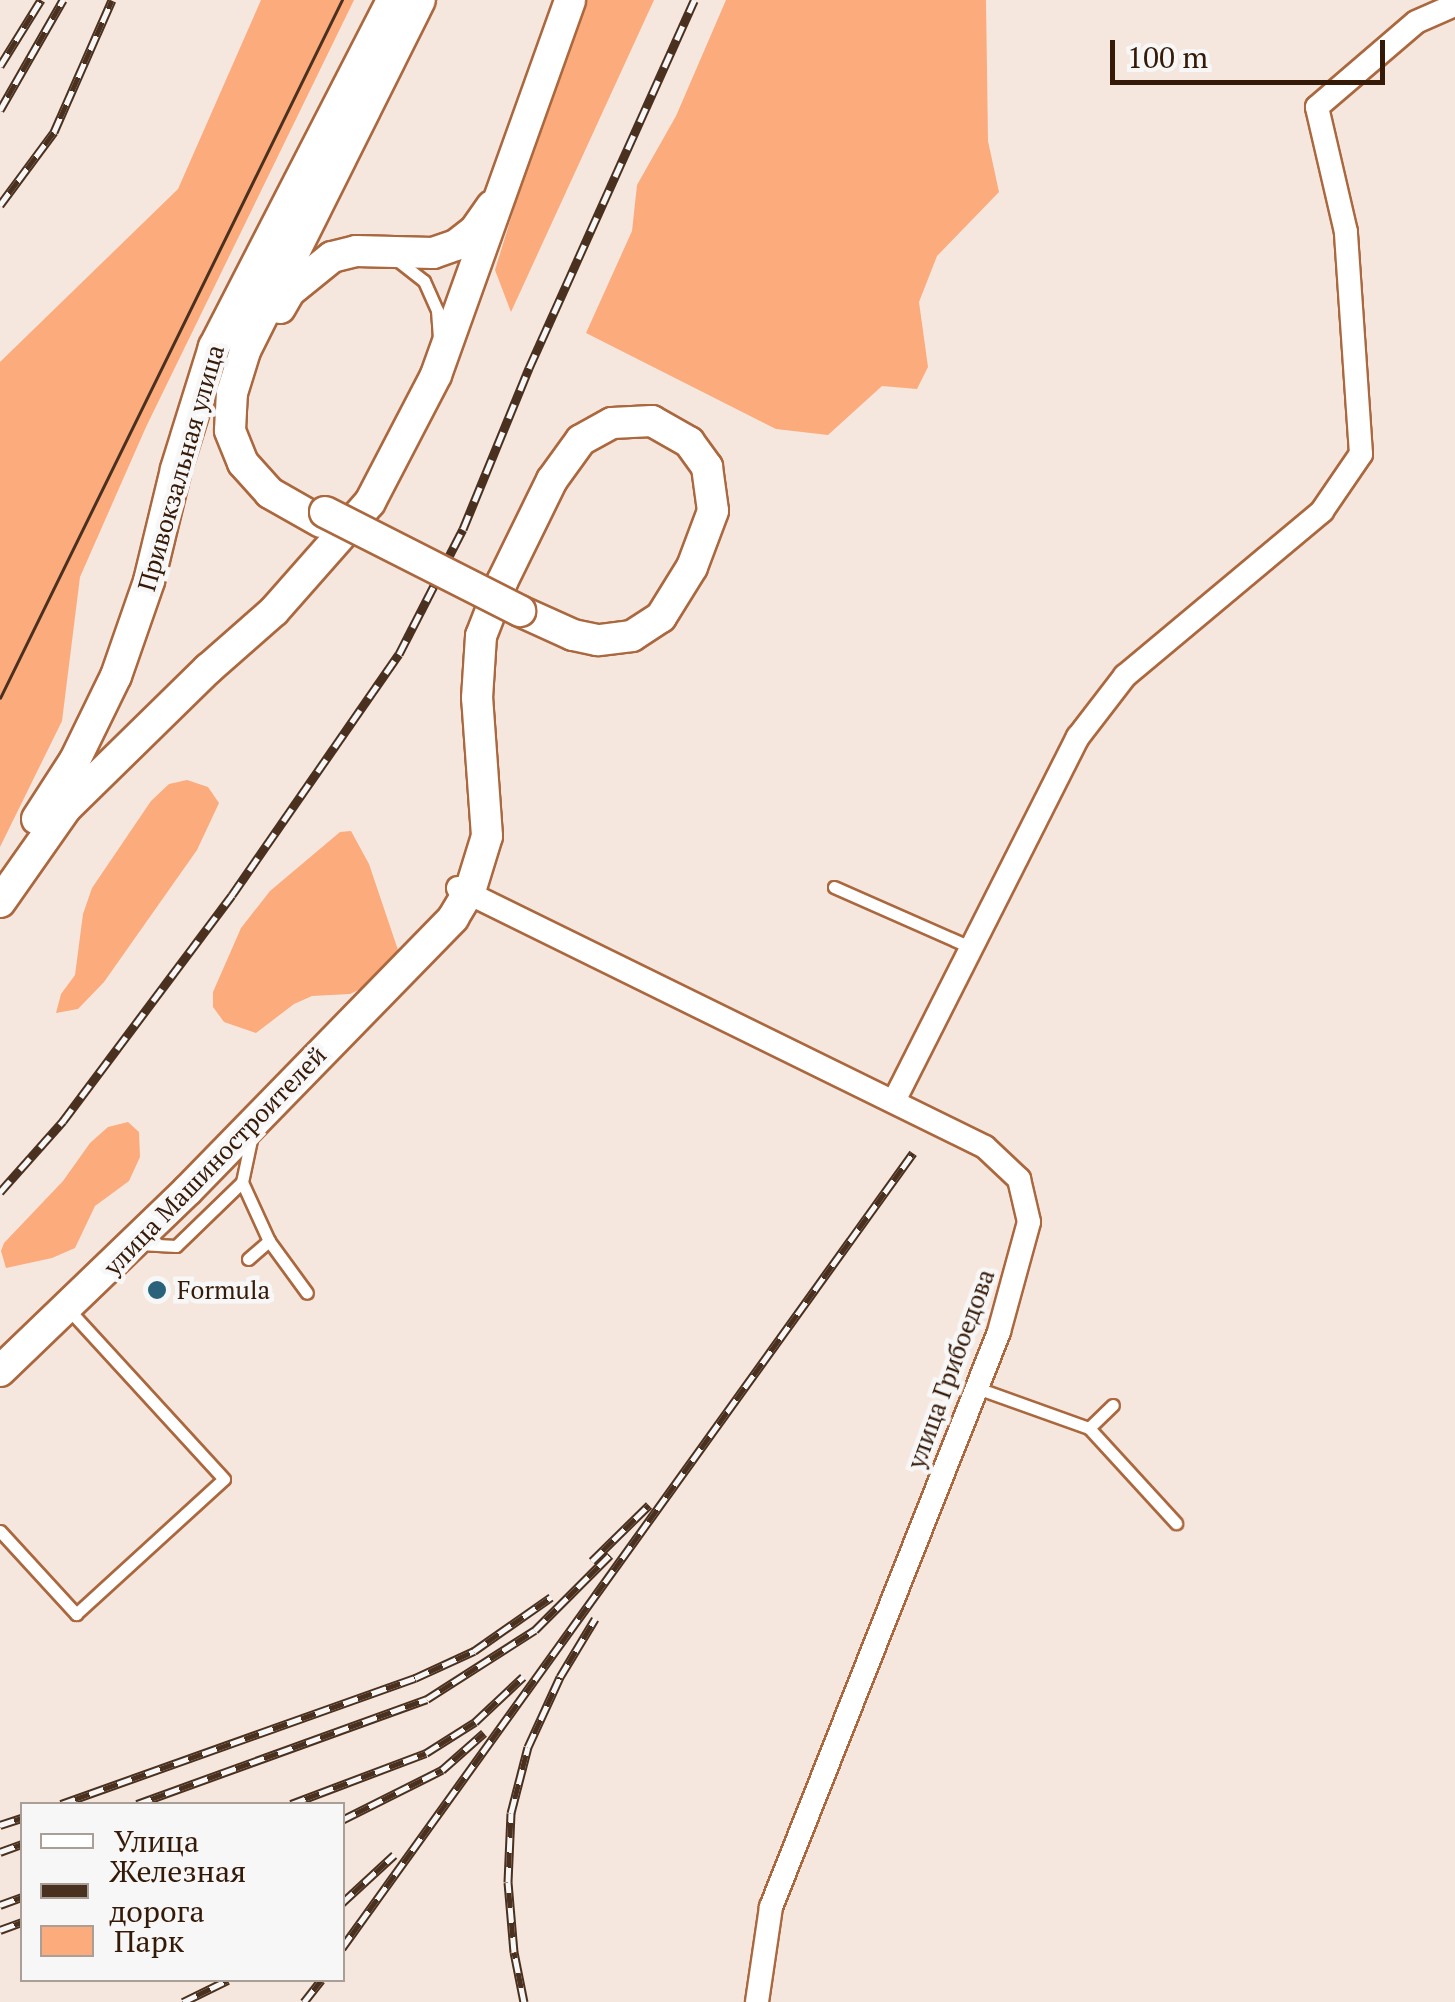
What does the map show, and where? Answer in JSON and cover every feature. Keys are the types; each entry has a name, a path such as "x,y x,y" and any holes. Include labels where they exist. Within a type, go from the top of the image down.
{"main road":[{"name":"Привокзальная улица","path":"0,884 74,760 116,676 149,582 176,469 214,347 392,0"},
{"path":"323,517 262,486 243,464 230,430 232,392 245,351 420,0"},
{"path":"0,902 66,808 208,669 274,612 370,502 436,375 570,0"},
{"path":"323,517 276,484 252,458 241,428 242,395 255,356 290,291 332,257 356,251 433,253 456,245 489,212 513,166"},
{"name":"улица Машиностроителей","path":"0,1371 135,1244 254,1124 424,944 464,890 477,810 466,698 471,634 492,577 543,475 574,432 608,413 655,410 696,434 717,462 724,512 702,572 668,626 636,646 597,652 569,646 518,616 323,517"}],"street":[{"path":"894,1100 1078,737 1125,676 1322,511 1361,454 1346,232 1317,107 1416,22 1455,5"},
{"name":"улица Грибоедова","path":"464,890 986,1146 1019,1180 1029,1222 999,1332 771,1908 758,2002"}],"lane":[{"path":"384,253 410,268 431,294 440,337 436,375"},
{"path":"834,887 970,947"},
{"path":"135,1244 176,1246 242,1182 254,1124"},
{"path":"242,1182 269,1242 307,1293"},
{"path":"248,1259 269,1242"},
{"path":"0,1531 76,1614 224,1479 68,1309"},
{"path":"978,1388 1089,1428 1176,1522"},
{"path":"1089,1428 1112,1405"}],"green space":[{"path":"261,0 354,0 146,427 80,577 62,721 0,847 0,362 178,189"},
{"path":"578,0 654,0 511,312 495,270"},
{"path":"726,0 986,0 988,141 999,192 937,256 919,302 928,367 917,389 882,386 828,435 776,429 586,333 632,231 637,185 676,116"},
{"path":"187,780 208,787 219,803 197,850 104,982 78,1009 56,1013 61,994 75,975 83,914 92,888 151,801 169,784"},
{"path":"351,831 369,864 398,950 395,963 369,985 350,994 312,996 294,1004 256,1033 224,1022 213,1007 213,992 241,928 270,891 340,832"},
{"path":"128,1122 139,1132 140,1157 129,1181 95,1206 75,1248 52,1258 6,1268 1,1251 4,1243 63,1181 90,1143 108,1127"}],"tram line":[{"path":"0,698 342,0"}],"railway":[{"path":"0,66 41,0"},
{"path":"0,110 63,0"},
{"path":"0,205 54,132 112,0"},
{"path":"0,1192 63,1121 232,895 399,654 463,529 529,368 694,0"},
{"path":"345,1944 913,1153"},
{"path":"592,1561 649,1505"},
{"path":"143,1802 427,1699 535,1630 610,1555"},
{"path":"67,1802 415,1678 474,1651 551,1597"},
{"path":"524,2002 514,1952 508,1882 511,1813 528,1747 560,1677 595,1619"},
{"path":"296,1802 426,1753 475,1722 523,1677"},
{"path":"345,1818 442,1770 484,1733"},
{"path":"0,1825 20,1819"},
{"path":"0,1852 20,1845"},
{"path":"345,1900 394,1855"},
{"path":"0,1905 20,1898"},
{"path":"0,1930 20,1923"},
{"path":"183,2002 224,1982"},
{"path":"304,2002 319,1982"}],"place":[{"name":"Formula","path":"157,1290"}]}
